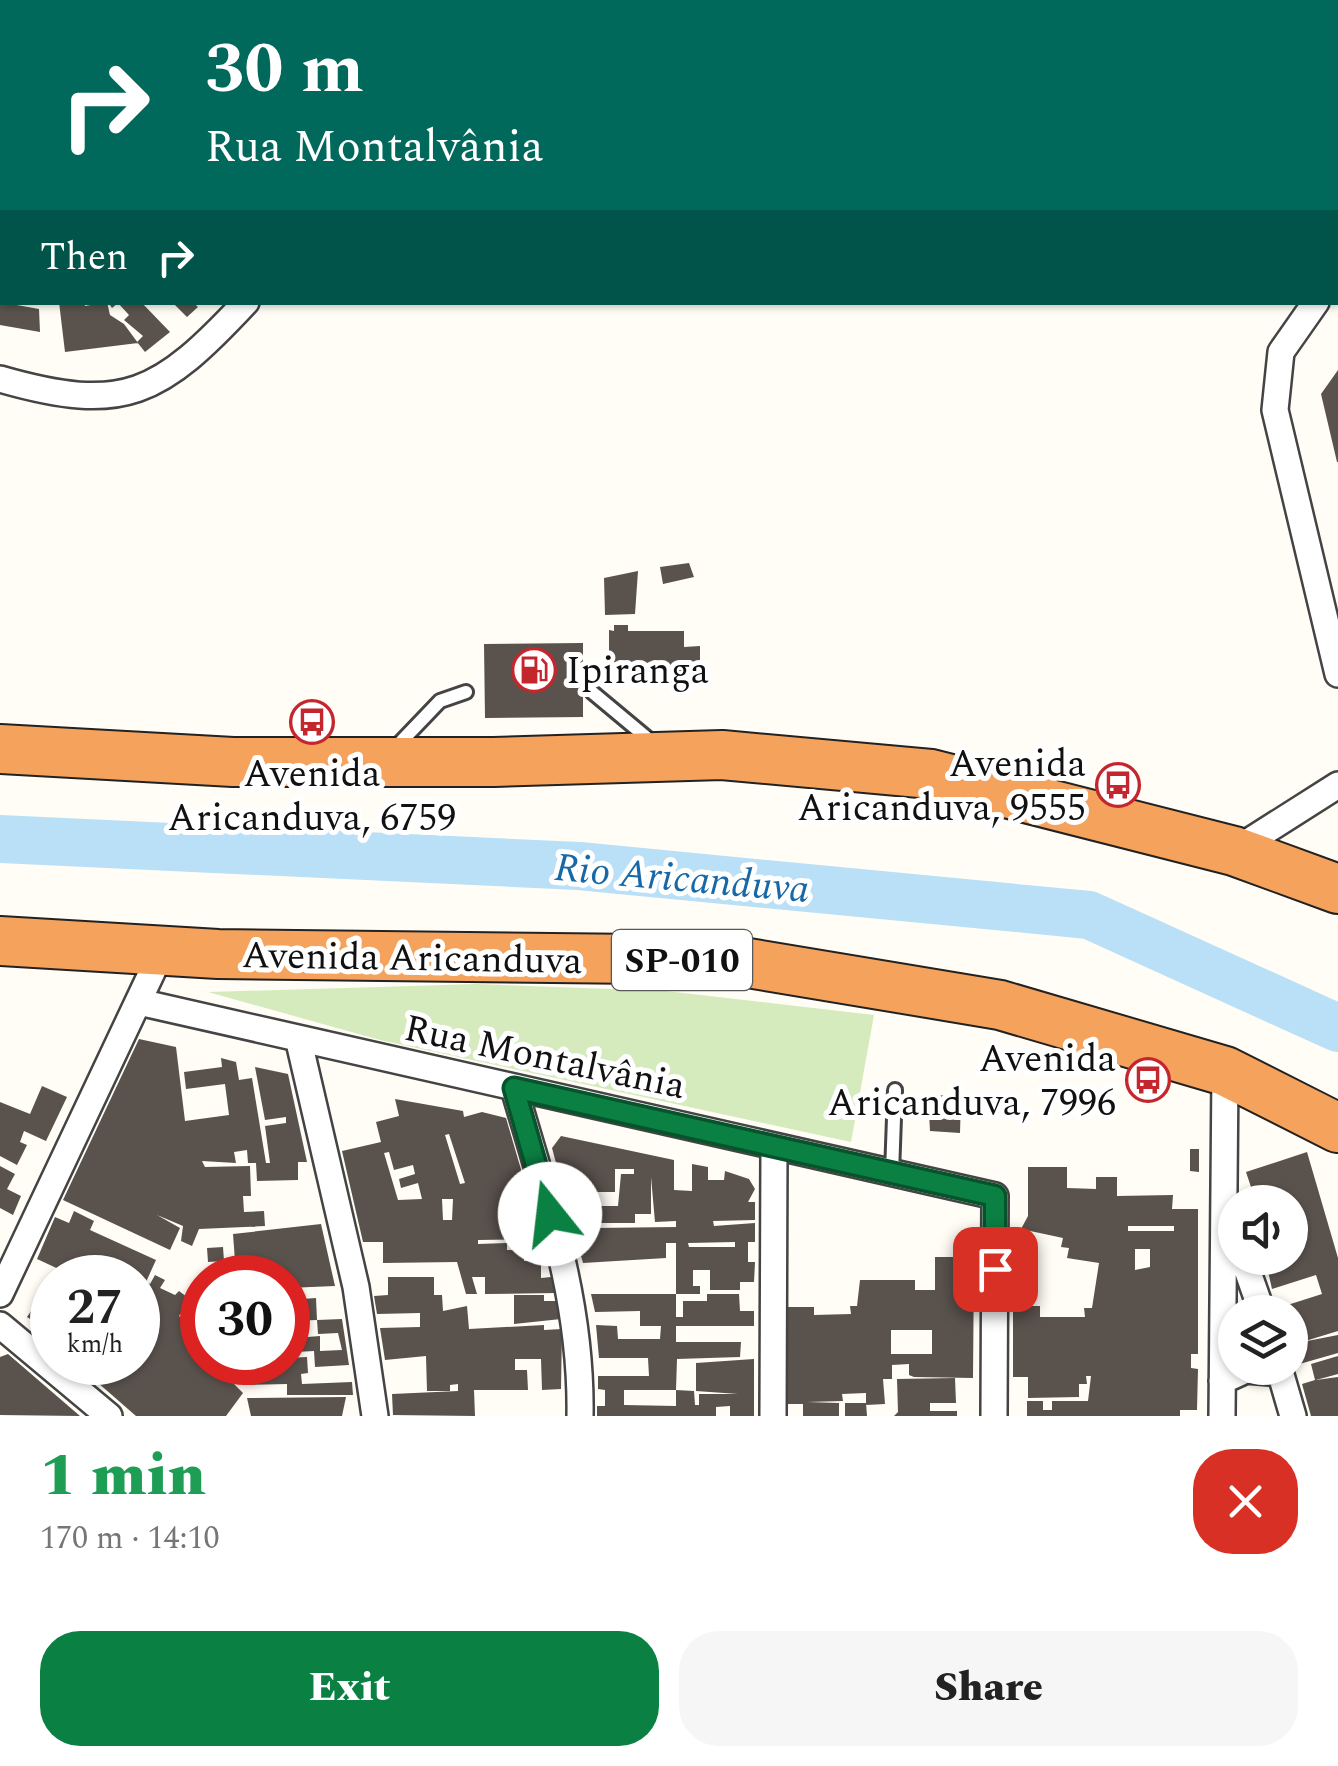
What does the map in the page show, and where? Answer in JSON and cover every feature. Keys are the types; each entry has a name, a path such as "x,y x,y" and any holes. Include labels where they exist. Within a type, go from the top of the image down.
{"highway":[{"path":"0,749 233,762 722,755 931,774 1234,851 1338,889"},
{"name":"Avenida Aricanduva","path":"0,941 162,951 730,960 1000,1006 1225,1072 1338,1128"}],"street":[{"path":"0,379 55,395 92,398 150,386 202,350 243,305"},
{"path":"1314,305 1281,352 1275,410 1337,666"},
{"path":"1234,851 1338,785"},
{"path":"0,1294 162,951"},
{"name":"Rua Montalvânia","path":"139,1002 300,1042 995,1196 994,1416"},
{"path":"300,1042 356,1287 375,1416"},
{"path":"1223,1185 1225,1072"},
{"path":"514,1088 572,1290 579,1338 580,1416"},
{"path":"773,1416 774,1147"},
{"path":"0,1326 110,1416"},
{"path":"1222,1385 1222,1416"},
{"path":"1284,1385 1293,1416"}],"lane":[{"path":"381,762 440,701 466,692"},
{"path":"592,692 669,756"},
{"path":"892,1173 895,1090"}],"green space":[{"path":"476,984 666,991 874,1015 851,1142 380,1040 208,992"}],"building":[{"path":"0,305 39,309 40,332 0,325"},
{"path":"59,305 108,305 110,315 124,324 138,343 65,352"},
{"path":"120,305 144,305 170,332 145,352 137,342 143,336 124,320 129,315"},
{"path":"175,305 198,307 187,317"},
{"path":"1338,370 1338,462 1337,462 1321,394"},
{"path":"689,563 694,577 663,584 660,567"},
{"path":"638,571 635,614 605,615 604,578"},
{"path":"614,625 628,625 628,631 684,631 684,647 700,646 700,665 684,665 684,671 609,671 609,630 614,631"},
{"name":"Ipiranga","path":"583,643 583,717 485,718 484,644"},
{"path":"139,1039 176,1047 185,1121 229,1115 225,1084 186,1089 184,1072 222,1067 221,1058 236,1062 239,1080 252,1078 266,1163 270,1163 265,1126 286,1123 286,1117 265,1120 255,1067 288,1074 307,1162 298,1162 298,1180 257,1181 256,1163 248,1163 247,1150 234,1152 236,1163 202,1161 205,1167 250,1166 251,1196 243,1196 244,1212 264,1211 265,1226 199,1229 192,1246 181,1241 183,1226 157,1215 180,1228 170,1250 63,1200"},
{"path":"42,1086 67,1097 46,1141 24,1131 20,1142 27,1145 17,1165 0,1156 0,1102 30,1114"},
{"path":"928,1095 961,1096 960,1133 930,1131"},
{"path":"395,1099 463,1111 464,1117 482,1112 506,1118 529,1197 515,1197 516,1220 535,1219 541,1239 478,1240 478,1244 507,1243 507,1250 524,1250 524,1261 531,1261 531,1249 543,1249 547,1261 541,1261 541,1278 551,1277 556,1293 485,1294 485,1277 472,1277 477,1294 466,1294 457,1262 383,1263 383,1242 363,1242 342,1151 381,1142 376,1122 399,1116","holes":["449,1134 465,1183 460,1184 445,1135","389,1152 394,1170 413,1165 415,1174 399,1179 401,1188 418,1183 422,1199 398,1200 384,1153","442,1199 453,1199 452,1220 443,1220"]},
{"path":"561,1136 674,1160 674,1190 692,1191 692,1164 708,1167 708,1180 724,1180 725,1171 749,1179 755,1189 748,1202 755,1202 755,1220 713,1221 714,1226 755,1223 755,1242 748,1242 748,1262 755,1262 754,1282 740,1282 740,1290 710,1290 710,1270 693,1270 693,1286 700,1286 700,1294 676,1294 676,1243 666,1243 666,1258 583,1263 552,1148","holes":["615,1169 634,1169 634,1174 621,1174 618,1206 590,1206 590,1198 577,1198 577,1192 615,1192","651,1177 655,1222 676,1221 676,1227 594,1228 594,1223 635,1223 635,1214 651,1214","735,1242 735,1247 689,1247 688,1243"]},
{"path":"1190,1149 1199,1149 1199,1172 1190,1171"},
{"path":"1307,1152 1338,1258 1338,1331 1308,1340 1308,1298 1322,1294 1316,1275 1272,1289 1269,1275 1308,1275 1308,1185 1250,1185 1246,1172"},
{"path":"0,1166 15,1174 7,1189 21,1196 13,1215 0,1208"},
{"path":"1028,1167 1067,1167 1067,1188 1096,1189 1096,1177 1117,1177 1117,1196 1173,1195 1172,1209 1198,1209 1198,1354 1191,1354 1191,1368 1198,1369 1197,1410 1180,1410 1180,1416 1027,1416 1027,1401 1043,1401 1043,1410 1052,1410 1052,1401 1088,1401 1091,1376 1086,1376 1087,1384 1079,1384 1079,1397 1028,1398 1028,1377 1013,1377 1013,1306 1040,1306 1040,1317 1085,1317 1084,1308 1092,1308 1099,1263 1067,1258 1069,1248 1061,1247 1063,1238 1021,1229 1028,1216","holes":["1128,1226 1174,1226 1174,1231 1128,1231","1135,1249 1150,1249 1150,1267 1135,1270"]},
{"path":"74,1211 94,1221 90,1230 145,1255 39,1255 55,1217 69,1223"},
{"path":"321,1224 335,1286 310,1287 310,1255 235,1255 233,1234"},
{"path":"223,1247 224,1255 208,1255 207,1248"},
{"path":"935,1257 974,1257 973,1378 914,1377 909,1375 909,1364 892,1365 892,1379 883,1379 885,1404 866,1405 866,1393 842,1394 843,1401 807,1402 839,1403 839,1416 803,1416 803,1404 787,1404 788,1307 814,1307 814,1315 851,1314 850,1306 857,1306 860,1280 915,1280 915,1290 935,1290","holes":["891,1330 932,1330 932,1354 891,1354"]},
{"path":"388,1277 434,1277 434,1295 442,1295 443,1311 467,1306 469,1329 544,1325 544,1330 562,1329 561,1389 542,1390 541,1359 515,1359 515,1370 527,1370 528,1390 474,1390 475,1416 393,1415 392,1394 458,1391 458,1384 450,1385 450,1391 427,1391 426,1356 385,1360 380,1328 420,1327 420,1313 377,1314 374,1296 388,1295"},
{"path":"160,1288 175,1295 179,1291 180,1385 235,1385 243,1393 226,1416 136,1416 100,1385 160,1385"},
{"path":"591,1294 676,1294 676,1317 683,1317 683,1301 707,1301 707,1294 739,1294 740,1311 754,1311 754,1326 676,1326 676,1342 741,1342 740,1357 677,1359 676,1390 694,1391 695,1405 699,1405 699,1394 738,1394 696,1391 696,1363 754,1359 754,1416 730,1416 730,1406 716,1407 716,1416 597,1416 597,1406 605,1406 605,1390 598,1389 598,1376 649,1376 648,1358 599,1358 596,1325 617,1326 618,1339 660,1339 661,1326 640,1326 640,1311 595,1312","holes":["624,1390 676,1390 676,1406 624,1405"]},
{"path":"514,1295 544,1295 544,1301 557,1301 561,1319 514,1324"},
{"path":"310,1298 316,1298 317,1320 310,1320"},
{"path":"342,1319 349,1365 315,1367 310,1337 320,1336 320,1351 342,1350 338,1333 318,1334 317,1320"},
{"path":"1338,1335 1338,1353 1308,1362 1308,1341"},
{"path":"8,1354 30,1373 30,1385 44,1385 80,1416 0,1415 0,1357"},
{"path":"1338,1356 1338,1374 1316,1380 1338,1377 1338,1416 1311,1416 1302,1385 1315,1380 1311,1364"},
{"path":"955,1378 956,1403 930,1403 930,1411 957,1411 957,1416 894,1416 898,1412 897,1379"},
{"path":"352,1382 353,1395 287,1395 287,1385"},
{"path":"346,1397 342,1416 251,1416 247,1398"},
{"path":"845,1403 866,1403 867,1416 845,1416"}],"waterway":[{"name":"Rio Aricanduva","path":"0,839 579,866 1089,915 1338,1028"}],"place":[{"name":"Ipiranga","path":"534,670"},
{"name":"Avenida Aricanduva, 6759","path":"312,722"},
{"name":"Avenida Aricanduva, 9555","path":"1118,785"},
{"name":"Avenida Aricanduva, 7996","path":"1148,1080"}],"route":[{"path":"550,1214 514,1088 664,1118 995,1196 995,1269"}]}
